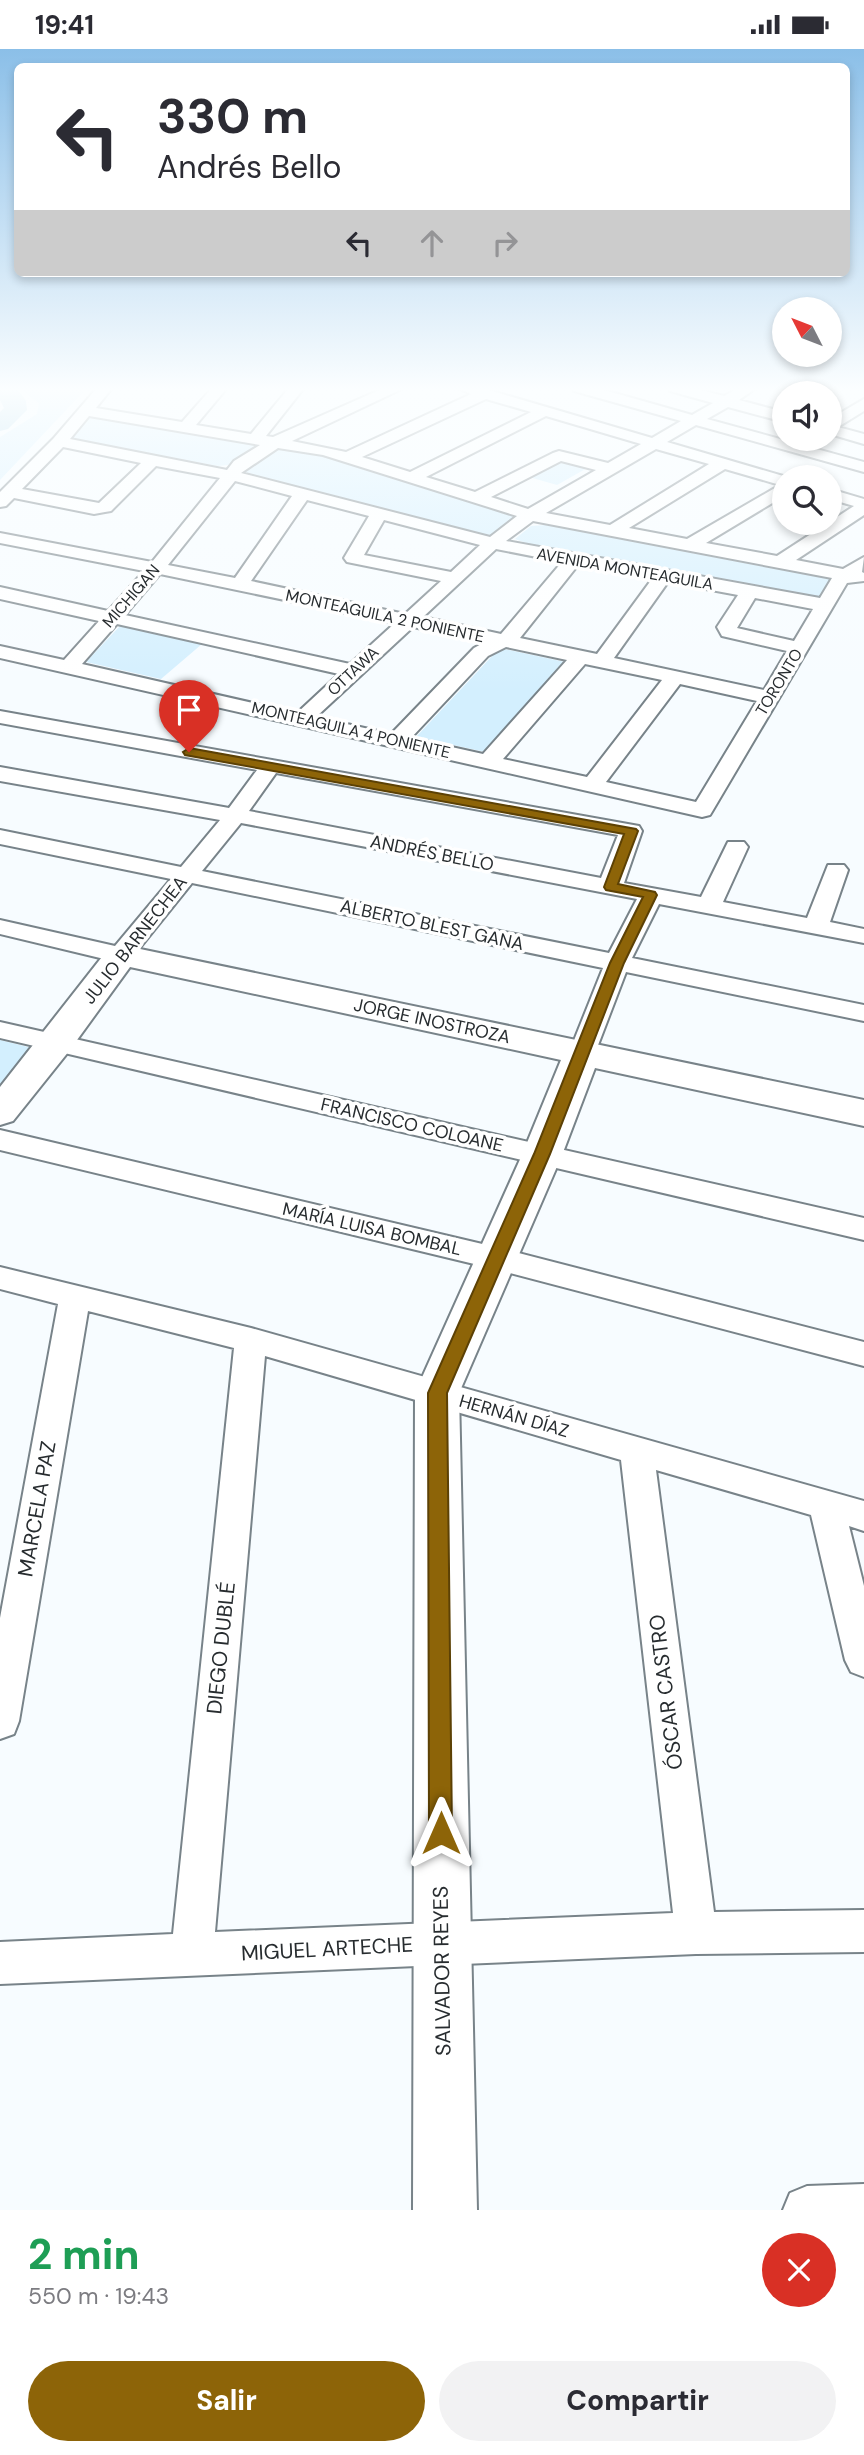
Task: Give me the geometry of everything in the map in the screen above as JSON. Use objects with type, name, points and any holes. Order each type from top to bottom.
[{"type":"street","points":[[5,497],[94,509],[105,507],[124,489]]},
{"type":"street","name":"MICHIGAN","points":[[69,667],[156,568],[218,489]]},
{"type":"street","name":"AVENIDA MONTEAGUILA","points":[[286,489],[493,543],[825,605]]},
{"type":"street","name":"AVENIDA MONTEAGUILA","points":[[446,489],[530,515],[855,577]]},
{"type":"street","points":[[476,498],[494,489]]},
{"type":"street","name":"OTTAWA","points":[[303,718],[493,543],[530,515],[575,489]]},
{"type":"street","points":[[611,532],[681,489]]},
{"type":"street","points":[[240,584],[303,493]]},
{"type":"street","points":[[689,546],[772,496]]},
{"type":"street","points":[[842,498],[864,505]]},
{"type":"street","points":[[779,562],[864,505]]},
{"type":"street","points":[[379,513],[353,558],[455,578]]},
{"type":"street","name":"MONTEAGUILA 2 PONIENTE","points":[[0,538],[240,584],[769,697]]},
{"type":"street","points":[[397,740],[481,652],[511,636],[574,559]]},
{"type":"street","name":"TORONTO","points":[[702,810],[825,605],[855,577],[864,562]]},
{"type":"street","points":[[601,662],[663,576]]},
{"type":"street","points":[[749,592],[727,627],[729,632],[799,648]]},
{"type":"street","points":[[0,593],[354,671]]},
{"type":"street","name":"MONTEAGUILA 4 PONIENTE","points":[[0,652],[303,718],[702,810]]},
{"type":"street","points":[[489,761],[580,657]]},
{"type":"street","points":[[592,785],[675,677]]},
{"type":"street","points":[[0,717],[631,831],[610,887]]},
{"type":"street","name":"JULIO BARNECHEA","points":[[0,1112],[56,1043],[121,955],[234,817],[270,767]]},
{"type":"street","name":"ANDRÉS BELLO","points":[[0,774],[284,824],[864,936]]},
{"type":"street","name":"ALBERTO BLEST GANA","points":[[0,837],[864,1013]]},
{"type":"street","points":[[709,906],[736,847]]},
{"type":"street","points":[[816,926],[836,870]]},
{"type":"street","name":"SALVADOR REYES","points":[[445,2210],[438,1393],[542,1154],[617,963],[651,895]]},
{"type":"street","name":"JORGE INOSTROZA","points":[[0,927],[864,1113]]},
{"type":"street","name":"FRANCISCO COLOANE","points":[[0,1030],[864,1229]]},
{"type":"street","name":"MARÍA LUISA BOMBAL","points":[[0,1140],[495,1258],[864,1354]]},
{"type":"street","name":"HERNÁN DÍAZ","points":[[0,1278],[251,1340],[864,1516]]},
{"type":"street","name":"MARCELA PAZ","points":[[0,1721],[75,1298]]},
{"type":"street","name":"DIEGO DUBLÉ","points":[[192,1956],[251,1340]]},
{"type":"street","name":"ÓSCAR CASTRO","points":[[637,1452],[696,1933]]},
{"type":"street","points":[[826,1505],[864,1660]]},
{"type":"street","name":"MIGUEL ARTECHE","points":[[0,1963],[696,1933],[864,1931]]},
{"type":"street","points":[[807,2210],[864,2208]]},
{"type":"shaded area","points":[[306,489],[432,489],[518,518],[496,536],[490,537]]},
{"type":"shaded area","points":[[546,525],[834,580],[820,597],[529,544],[515,539],[531,526]]},
{"type":"shaded area","points":[[120,626],[202,644],[161,679],[86,662]]},
{"type":"shaded area","points":[[504,649],[565,662],[485,752],[416,737],[494,654]]},
{"type":"shaded area","points":[[0,1040],[36,1049],[0,1094]]},
{"type":"route","points":[[189,752],[631,831],[610,887],[651,895],[617,963],[542,1154],[438,1393],[441,1833]]}]
